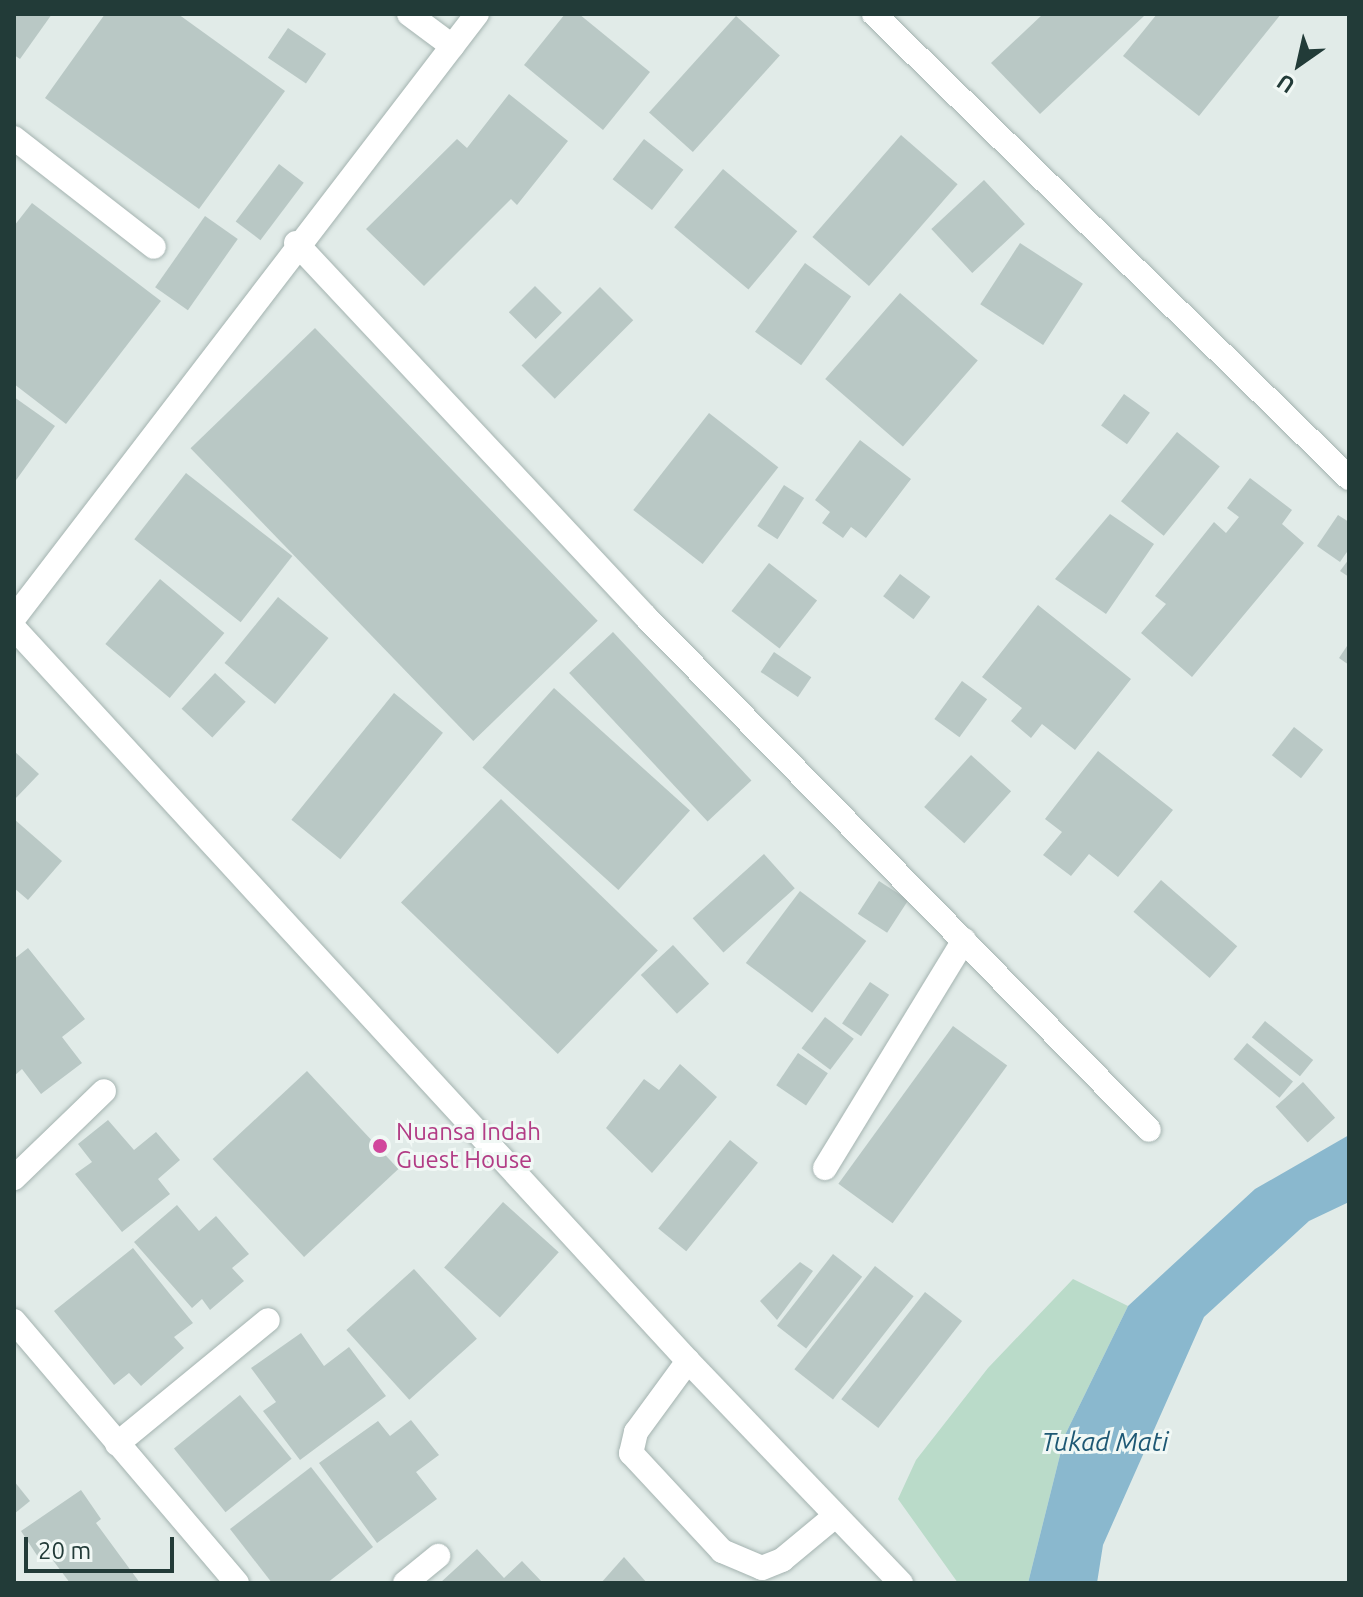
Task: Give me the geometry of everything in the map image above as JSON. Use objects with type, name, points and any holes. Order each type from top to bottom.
[{"type":"street","points":[[409,14],[452,46]]},
{"type":"street","points":[[14,618],[296,243],[477,14]]},
{"type":"street","points":[[874,14],[1349,478]]},
{"type":"street","points":[[14,138],[154,247]]},
{"type":"street","points":[[296,243],[646,617],[1149,1130]]},
{"type":"street","points":[[14,628],[688,1361],[901,1583]]},
{"type":"street","points":[[825,1168],[964,940]]},
{"type":"street","points":[[14,1178],[104,1091]]},
{"type":"street","points":[[117,1444],[268,1320]]},
{"type":"street","points":[[14,1321],[237,1583]]},
{"type":"street","points":[[688,1361],[636,1432],[631,1453],[722,1551],[762,1568],[782,1560],[835,1516]]},
{"type":"street","points":[[405,1583],[438,1556]]},
{"type":"green space","points":[[1073,1279],[1128,1306],[1065,1435],[1028,1583],[958,1583],[898,1499],[916,1460],[988,1368]]},
{"type":"water","name":"Tukad Mati","points":[[1349,1135],[1349,1202],[1309,1221],[1204,1317],[1103,1545],[1097,1583],[1028,1583],[1065,1435],[1128,1306],[1255,1189]]},
{"type":"building","points":[[14,14],[52,14],[20,59],[14,55]]},
{"type":"building","points":[[105,14],[178,14],[285,91],[199,209],[45,98]]},
{"type":"building","points":[[565,14],[579,14],[650,72],[603,130],[524,65]]},
{"type":"building","points":[[1043,14],[1144,16],[1040,114],[991,63]]},
{"type":"building","points":[[1157,14],[1281,14],[1199,116],[1123,56]]},
{"type":"building","points":[[736,16],[780,55],[693,152],[649,113]]},
{"type":"building","points":[[288,28],[326,54],[306,84],[268,58]]},
{"type":"building","points":[[509,94],[568,141],[517,205],[511,199],[424,286],[366,229],[457,139],[467,148]]},
{"type":"building","points":[[901,135],[958,184],[869,286],[812,237]]},
{"type":"building","points":[[644,139],[683,170],[652,210],[613,179]]},
{"type":"building","points":[[279,164],[304,183],[260,240],[236,222]]},
{"type":"building","points":[[723,169],[797,231],[748,290],[674,227]]},
{"type":"building","points":[[984,180],[1025,224],[972,273],[931,229]]},
{"type":"building","points":[[32,203],[161,301],[66,424],[14,384],[14,226]]},
{"type":"building","points":[[205,216],[238,239],[188,310],[155,287]]},
{"type":"building","points":[[1020,243],[1083,284],[1043,345],[980,304]]},
{"type":"building","points":[[805,263],[851,297],[801,365],[755,332]]},
{"type":"building","points":[[535,286],[562,313],[536,339],[509,312]]},
{"type":"building","points":[[600,287],[633,320],[555,399],[522,365]]},
{"type":"building","points":[[900,293],[978,361],[903,447],[825,379]]},
{"type":"building","points":[[315,328],[598,621],[473,741],[191,448]]},
{"type":"building","points":[[1124,394],[1150,413],[1127,444],[1101,426]]},
{"type":"building","points":[[14,397],[55,426],[14,483]]},
{"type":"building","points":[[709,413],[778,467],[703,564],[633,510]]},
{"type":"building","points":[[1177,432],[1220,467],[1164,536],[1121,501]]},
{"type":"building","points":[[860,440],[911,479],[866,538],[851,527],[843,538],[822,523],[830,512],[815,500]]},
{"type":"building","points":[[186,473],[292,556],[241,622],[134,539]]},
{"type":"building","points":[[1250,478],[1292,510],[1282,524],[1304,543],[1192,677],[1141,633],[1166,604],[1155,596],[1214,522],[1226,533],[1239,517],[1227,508]]},
{"type":"building","points":[[784,485],[804,498],[777,539],[757,526]]},
{"type":"building","points":[[1110,514],[1154,544],[1106,614],[1055,579]]},
{"type":"building","points":[[1338,515],[1349,522],[1349,549],[1340,562],[1317,546]]},
{"type":"building","points":[[1349,559],[1349,577],[1340,571]]},
{"type":"building","points":[[769,563],[817,601],[780,649],[731,611]]},
{"type":"building","points":[[900,574],[930,597],[913,619],[883,596]]},
{"type":"building","points":[[160,579],[224,633],[170,698],[105,644]]},
{"type":"building","points":[[278,597],[329,638],[275,704],[225,663]]},
{"type":"building","points":[[1038,605],[1131,679],[1075,750],[1042,724],[1031,738],[1011,721],[1022,708],[982,677]]},
{"type":"building","points":[[613,632],[751,780],[708,821],[569,673]]},
{"type":"building","points":[[1349,643],[1349,665],[1339,658]]},
{"type":"building","points":[[774,652],[811,677],[798,697],[761,672]]},
{"type":"building","points":[[215,673],[246,702],[212,737],[182,709]]},
{"type":"building","points":[[962,681],[987,699],[959,737],[934,719]]},
{"type":"building","points":[[554,688],[690,810],[618,890],[482,768]]},
{"type":"building","points":[[394,693],[443,733],[340,859],[291,820]]},
{"type":"building","points":[[1294,727],[1323,750],[1301,778],[1272,755]]},
{"type":"building","points":[[14,751],[39,774],[14,800]]},
{"type":"building","points":[[1098,751],[1173,810],[1118,877],[1089,854],[1071,876],[1043,855],[1062,832],[1045,819]]},
{"type":"building","points":[[971,755],[1011,791],[964,843],[924,807]]},
{"type":"building","points":[[501,799],[658,950],[558,1054],[401,903]]},
{"type":"building","points":[[14,819],[62,861],[28,900],[14,888]]},
{"type":"building","points":[[764,854],[795,888],[723,952],[693,918]]},
{"type":"building","points":[[1161,880],[1237,946],[1210,978],[1133,912]]},
{"type":"building","points":[[879,881],[908,900],[887,933],[858,914]]},
{"type":"building","points":[[800,891],[866,941],[812,1013],[746,963]]},
{"type":"building","points":[[673,945],[709,984],[677,1014],[641,975]]},
{"type":"building","points":[[28,948],[85,1019],[62,1037],[82,1063],[41,1094],[22,1069],[14,1076],[14,959]]},
{"type":"building","points":[[870,982],[889,995],[861,1036],[842,1023]]},
{"type":"building","points":[[825,1017],[854,1039],[830,1070],[802,1048]]},
{"type":"building","points":[[1265,1021],[1313,1060],[1300,1076],[1252,1037]]},
{"type":"building","points":[[953,1026],[1007,1065],[893,1223],[838,1184]]},
{"type":"building","points":[[1247,1043],[1293,1082],[1279,1098],[1234,1059]]},
{"type":"building","points":[[798,1053],[828,1073],[806,1105],[776,1085]]},
{"type":"building","points":[[680,1064],[717,1097],[652,1173],[606,1128],[644,1079],[659,1090]]},
{"type":"building","points":[[307,1071],[398,1169],[304,1257],[213,1159]]},
{"type":"building","points":[[1303,1082],[1335,1118],[1308,1142],[1276,1107]]},
{"type":"building","points":[[108,1120],[134,1150],[156,1132],[180,1160],[158,1179],[170,1194],[122,1232],[75,1174],[92,1162],[78,1144]]},
{"type":"building","points":[[730,1140],[758,1163],[686,1251],[658,1229]]},
{"type":"building","points":[[503,1202],[559,1252],[500,1318],[444,1267]]},
{"type":"building","points":[[177,1205],[199,1231],[216,1216],[249,1254],[232,1268],[244,1281],[210,1310],[202,1299],[192,1308],[134,1242]]},
{"type":"building","points":[[133,1248],[193,1323],[174,1337],[184,1348],[141,1386],[129,1373],[114,1385],[54,1311]]},
{"type":"building","points":[[833,1254],[862,1277],[806,1348],[777,1326]]},
{"type":"building","points":[[800,1262],[813,1271],[777,1320],[760,1301]]},
{"type":"building","points":[[875,1266],[914,1296],[833,1399],[794,1369]]},
{"type":"building","points":[[414,1269],[477,1339],[409,1400],[346,1330]]},
{"type":"building","points":[[925,1292],[962,1321],[878,1428],[841,1399]]},
{"type":"building","points":[[301,1333],[324,1366],[349,1347],[386,1396],[300,1460],[263,1411],[276,1402],[251,1368]]},
{"type":"building","points":[[240,1395],[292,1459],[226,1512],[174,1448]]},
{"type":"building","points":[[411,1420],[439,1455],[416,1472],[437,1499],[377,1543],[319,1463],[378,1421],[390,1436]]},
{"type":"building","points":[[311,1467],[373,1547],[327,1583],[272,1583],[230,1529]]},
{"type":"building","points":[[14,1481],[30,1501],[14,1514]]},
{"type":"building","points":[[81,1490],[101,1519],[96,1523],[140,1583],[70,1583],[49,1555],[40,1560],[21,1531]]},
{"type":"building","points":[[477,1549],[504,1578],[522,1561],[543,1583],[440,1583]]},
{"type":"building","points":[[624,1557],[647,1583],[601,1583]]},
{"type":"place","name":"Nuansa Indah Guest House","points":[[380,1146]]}]
